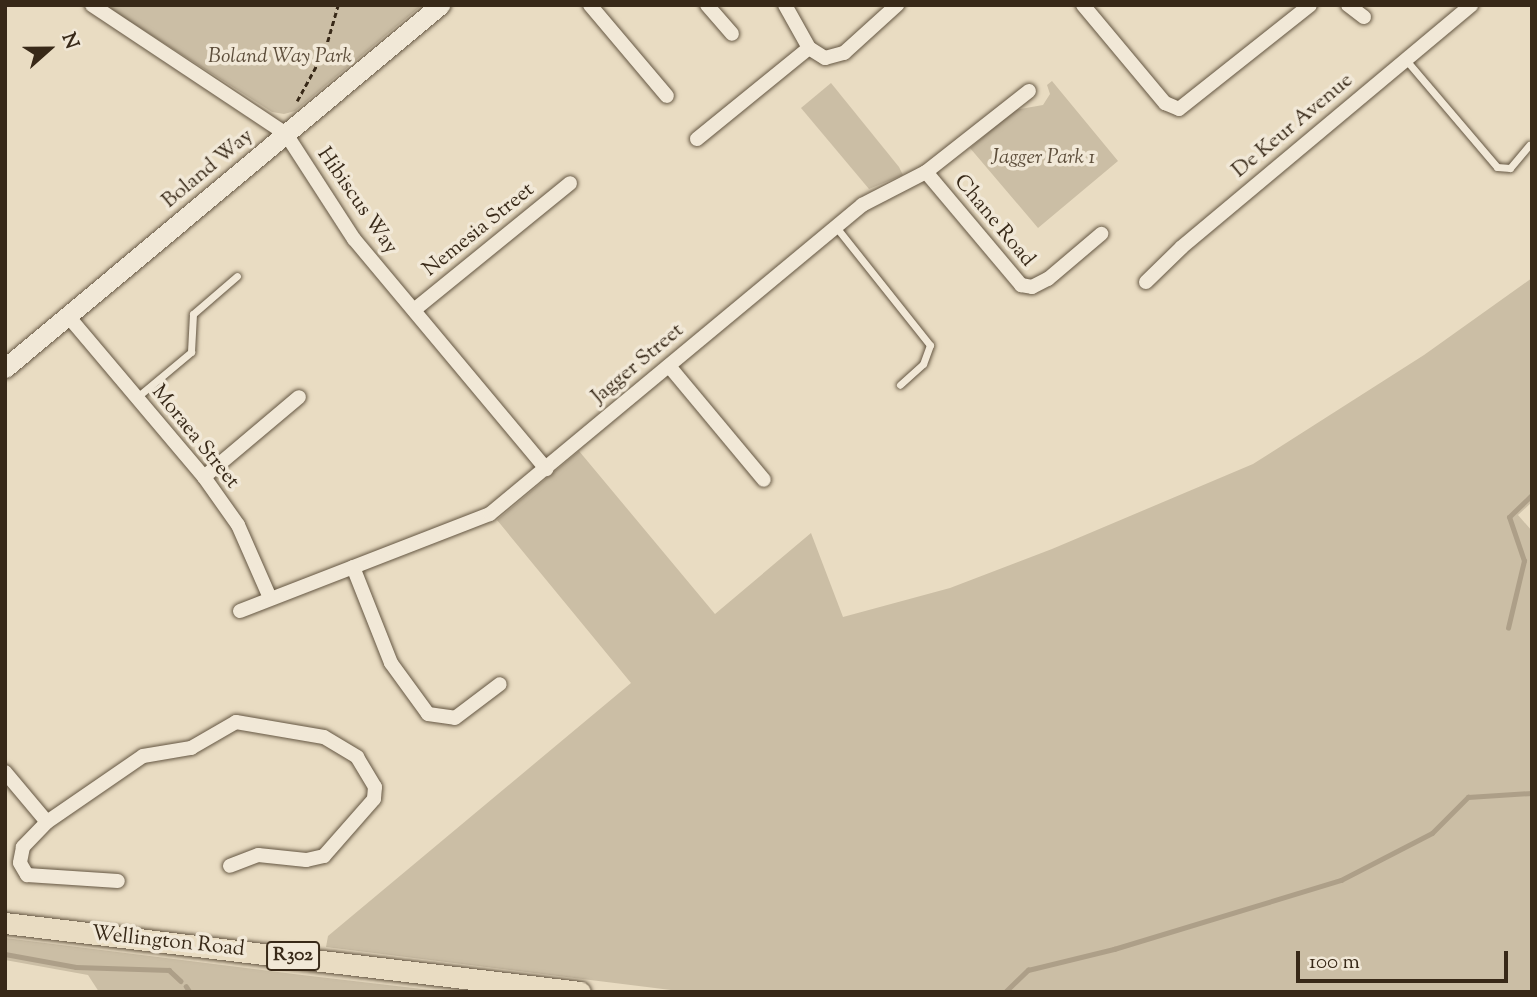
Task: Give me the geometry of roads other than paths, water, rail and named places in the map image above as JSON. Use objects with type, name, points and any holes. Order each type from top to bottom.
[{"type":"main road","name":"Wellington Road","points":[[5,923],[580,992]]},
{"type":"street","name":"Hibiscus Way","points":[[92,5],[286,134],[342,224],[546,469]]},
{"type":"street","name":"Boland Way","points":[[5,368],[440,5]]},
{"type":"street","points":[[590,5],[667,96]]},
{"type":"street","points":[[707,5],[732,34]]},
{"type":"street","points":[[785,5],[809,48],[825,58],[839,56],[897,5]]},
{"type":"street","points":[[1083,5],[1165,103],[1179,110],[1310,5]]},
{"type":"street","points":[[1348,5],[1364,17]]},
{"type":"street","name":"De Keur Avenue","points":[[1146,282],[1471,5]]},
{"type":"street","points":[[697,139],[809,48]]},
{"type":"street","name":"Jagger Street","points":[[240,611],[483,519],[869,201],[926,173],[1029,91]]},
{"type":"street","name":"Chane Road","points":[[926,173],[1021,285],[1032,287],[1048,279],[1101,234]]},
{"type":"street","name":"Nemesia Street","points":[[414,310],[570,183]]},
{"type":"street","name":"Moraea Street","points":[[68,316],[204,477],[238,525],[270,598]]},
{"type":"street","points":[[669,366],[764,480]]},
{"type":"street","points":[[204,477],[299,397]]},
{"type":"street","points":[[353,567],[391,663],[428,714],[455,718],[500,684]]},
{"type":"street","points":[[118,881],[27,875],[20,863],[23,847],[47,822],[143,756],[191,748],[236,722],[324,737],[357,757],[375,787],[374,799],[324,856],[306,860],[258,855],[230,866]]},
{"type":"street","points":[[5,772],[47,822]]},
{"type":"lane","points":[[1405,60],[1497,167],[1510,168],[1529,145]]},
{"type":"lane","points":[[836,227],[930,345],[923,364],[900,385]]},
{"type":"lane","points":[[136,398],[191,352],[193,314],[237,276]]},
{"type":"waterway","points":[[1508,628],[1524,561],[1509,517],[1532,495]]},
{"type":"waterway","points":[[1005,992],[1028,970],[1114,949],[1341,880],[1432,833],[1468,797],[1532,793]]},
{"type":"waterway","points":[[5,954],[76,967],[169,970],[181,981]]},
{"type":"waterway","points":[[186,986],[190,992]]},
{"type":"park label","name":"Boland Way Park","points":[[280,57]]},
{"type":"park label","name":"Jagger Park 1","points":[[1043,158]]}]
